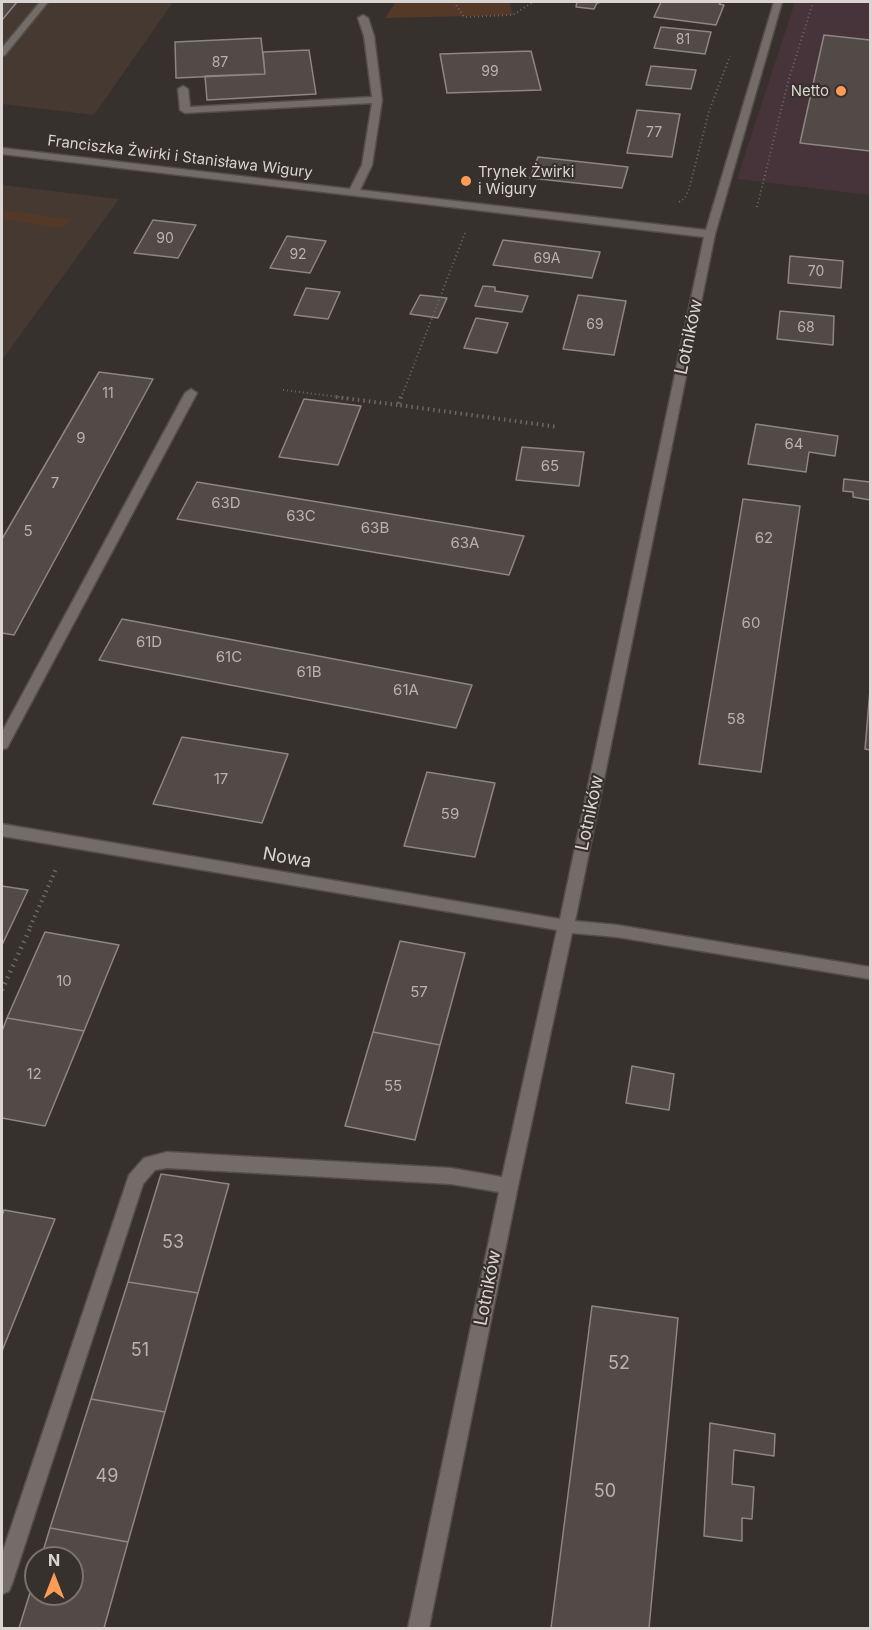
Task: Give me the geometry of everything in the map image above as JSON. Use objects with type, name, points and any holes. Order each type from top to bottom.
[{"type":"street","points":[[2,53],[44,2]]},
{"type":"street","name":"Lotników","points":[[419,1629],[509,1186],[567,926],[710,234],[778,2]]},
{"type":"street","points":[[354,192],[367,165],[377,100],[369,36],[363,18]]},
{"type":"street","points":[[183,89],[185,110],[377,100]]},
{"type":"street","name":"Franciszka Żwirki i Stanisława Wigury","points":[[2,151],[710,234]]},
{"type":"street","points":[[2,744],[191,393]]},
{"type":"street","name":"Nowa","points":[[2,830],[567,926],[617,931],[870,973]]},
{"type":"street","points":[[2,1584],[135,1180],[150,1163],[167,1160],[451,1176],[509,1186]]},
{"type":"path","points":[[453,2],[464,16],[513,15],[533,2]]},
{"type":"path","points":[[758,207],[788,82],[813,2]]},
{"type":"path","points":[[670,201],[679,202],[686,198],[709,111],[732,51]]},
{"type":"path","points":[[398,405],[467,230]]},
{"type":"path","points":[[284,390],[558,427]]},
{"type":"path","points":[[2,990],[56,868]]},
{"type":"shaded area","points":[[2,2],[173,2],[94,115],[2,104]]},
{"type":"shaded area","points":[[396,2],[509,2],[513,15],[385,18]]},
{"type":"shaded area","points":[[795,2],[870,2],[870,195],[737,179]]},
{"type":"shaded area","points":[[2,185],[119,199],[2,360]]},
{"type":"shaded area","points":[[2,210],[70,219],[63,228],[2,219]]},
{"type":"building","points":[[2,2],[17,2],[2,20]]},
{"type":"building","points":[[577,2],[602,2],[597,3],[594,9],[576,7]]},
{"type":"building","points":[[661,2],[721,2],[719,4],[724,5],[716,25],[654,17]]},
{"type":"building","points":[[661,27],[711,32],[705,54],[654,48]]},
{"type":"building","name":"Netto","points":[[824,35],[870,40],[870,151],[800,143]]},
{"type":"building","points":[[261,38],[265,74],[176,78],[175,42]]},
{"type":"building","points":[[309,50],[316,94],[207,100],[205,76],[265,74],[263,52]]},
{"type":"building","points":[[531,51],[541,90],[447,93],[440,54]]},
{"type":"building","points":[[651,66],[696,70],[691,89],[646,85]]},
{"type":"building","points":[[637,110],[680,114],[672,157],[627,153]]},
{"type":"building","points":[[538,157],[628,167],[622,188],[530,178]]},
{"type":"building","points":[[153,220],[196,225],[178,258],[134,253]]},
{"type":"building","points":[[287,236],[326,241],[310,273],[270,268]]},
{"type":"building","points":[[503,240],[600,252],[592,278],[493,265]]},
{"type":"building","points":[[790,256],[843,261],[841,288],[788,283]]},
{"type":"building","points":[[483,286],[495,287],[495,291],[528,296],[522,312],[475,306]]},
{"type":"building","points":[[306,288],[340,292],[328,319],[294,315]]},
{"type":"building","points":[[420,295],[447,298],[438,318],[410,314]]},
{"type":"building","points":[[578,295],[626,301],[614,355],[563,349]]},
{"type":"building","points":[[780,311],[834,316],[833,345],[777,339]]},
{"type":"building","points":[[476,318],[508,323],[497,353],[464,348]]},
{"type":"building","points":[[99,372],[153,379],[14,635],[2,633],[2,539]]},
{"type":"building","points":[[304,399],[361,406],[338,465],[279,457]]},
{"type":"building","points":[[756,424],[838,436],[835,456],[809,452],[806,472],[748,464]]},
{"type":"building","points":[[522,447],[584,452],[579,486],[516,480]]},
{"type":"building","points":[[844,479],[870,482],[870,500],[853,497],[853,492],[843,491]]},
{"type":"building","points":[[197,482],[524,536],[509,575],[177,519]]},
{"type":"building","points":[[743,499],[800,506],[761,772],[699,764]]},
{"type":"building","points":[[122,619],[472,685],[456,728],[99,660]]},
{"type":"building","points":[[870,690],[870,750],[865,749]]},
{"type":"building","points":[[182,737],[288,754],[262,823],[153,804]]},
{"type":"building","points":[[427,772],[495,783],[475,857],[404,846]]},
{"type":"building","points":[[2,886],[28,890],[2,945]]},
{"type":"building","points":[[45,932],[119,945],[84,1031],[7,1018]]},
{"type":"building","points":[[400,941],[465,953],[440,1045],[373,1032]]},
{"type":"building","points":[[7,1018],[84,1031],[45,1126],[2,1118],[2,1031]]},
{"type":"building","points":[[373,1032],[440,1045],[415,1140],[345,1126]]},
{"type":"building","points":[[632,1066],[674,1074],[669,1110],[626,1103]]},
{"type":"building","points":[[161,1174],[229,1184],[198,1293],[128,1282]]},
{"type":"building","points":[[4,1210],[55,1219],[2,1351],[2,1216]]},
{"type":"building","points":[[128,1282],[198,1293],[165,1412],[91,1399]]},
{"type":"building","points":[[592,1306],[678,1318],[649,1628],[551,1628]]},
{"type":"building","points":[[91,1399],[165,1412],[128,1542],[50,1528]]},
{"type":"building","points":[[710,1423],[775,1434],[774,1456],[734,1450],[732,1484],[754,1487],[752,1519],[742,1518],[742,1541],[704,1536]]},
{"type":"building","points":[[50,1528],[128,1542],[104,1628],[19,1628],[26,1606],[84,1606],[84,1546],[45,1546]]},
{"type":"place","name":"Netto","points":[[841,91]]},
{"type":"place","name":"Trynek Żwirki i Wigury","points":[[466,181]]}]
